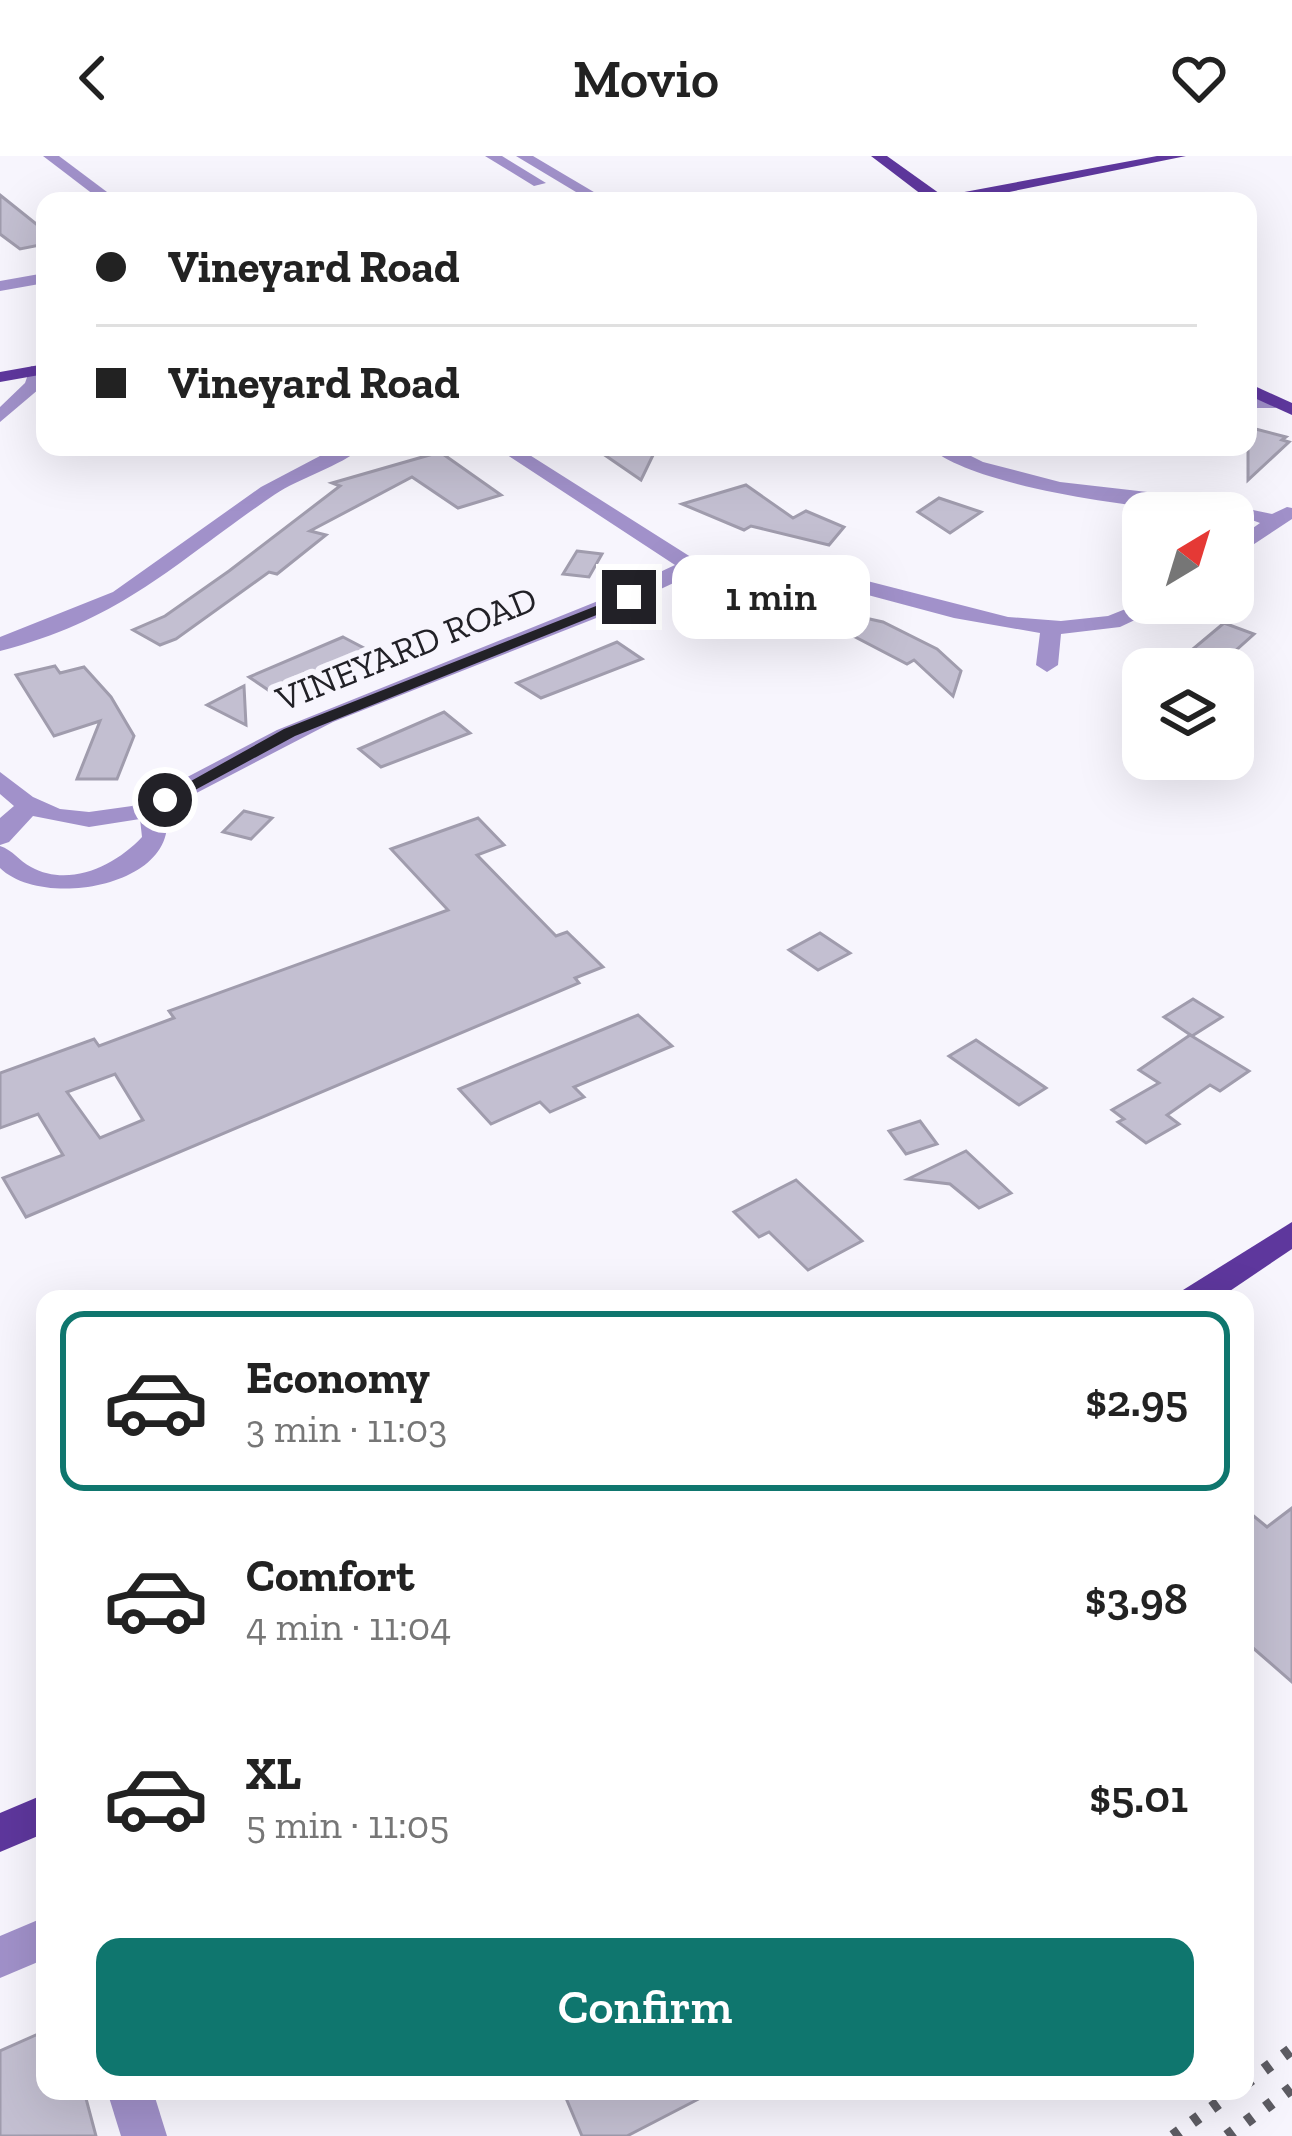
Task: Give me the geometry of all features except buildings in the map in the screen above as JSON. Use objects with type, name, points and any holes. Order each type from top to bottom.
[{"type":"main road","points":[[878,156],[928,192]]},
{"type":"main road","points":[[989,192],[1179,156]]},
{"type":"main road","points":[[0,377],[36,370]]},
{"type":"main road","points":[[1257,393],[1284,407]]},
{"type":"main road","points":[[1207,1290],[1292,1233]]},
{"type":"main road","points":[[0,1833],[36,1817]]},
{"type":"street","points":[[50,156],[100,192]]},
{"type":"street","points":[[492,156],[554,192]]},
{"type":"street","points":[[524,156],[586,192]]},
{"type":"street","points":[[0,286],[36,280]]},
{"type":"street","points":[[0,417],[36,379]]},
{"type":"street","points":[[0,644],[97,609],[136,588],[288,477],[334,456]]},
{"type":"street","points":[[518,456],[690,566]]},
{"type":"street","points":[[958,456],[1032,480],[1284,516]]},
{"type":"street","points":[[1254,537],[1284,516]]},
{"type":"street","name":"VINEYARD ROAD","points":[[29,807],[45,814],[95,818],[146,810],[290,733],[629,597],[690,566],[790,567],[967,614],[1051,627],[1122,618]]},
{"type":"street","points":[[1047,665],[1051,627]]},
{"type":"street","points":[[0,778],[29,807],[6,825],[0,837]]},
{"type":"street","points":[[0,854],[10,868],[53,882],[106,876],[128,866],[155,839],[155,823],[146,810]]},
{"type":"street","points":[[0,1958],[36,1942]]},
{"type":"street","points":[[133,2100],[145,2136]]},
{"type":"railway","points":[[1254,2077],[1292,2049]]},
{"type":"railway","points":[[1227,2136],[1292,2088]]},
{"type":"railway","points":[[1173,2136],[1223,2100]]},
{"type":"route","points":[[165,800],[290,733],[629,597]]}]
